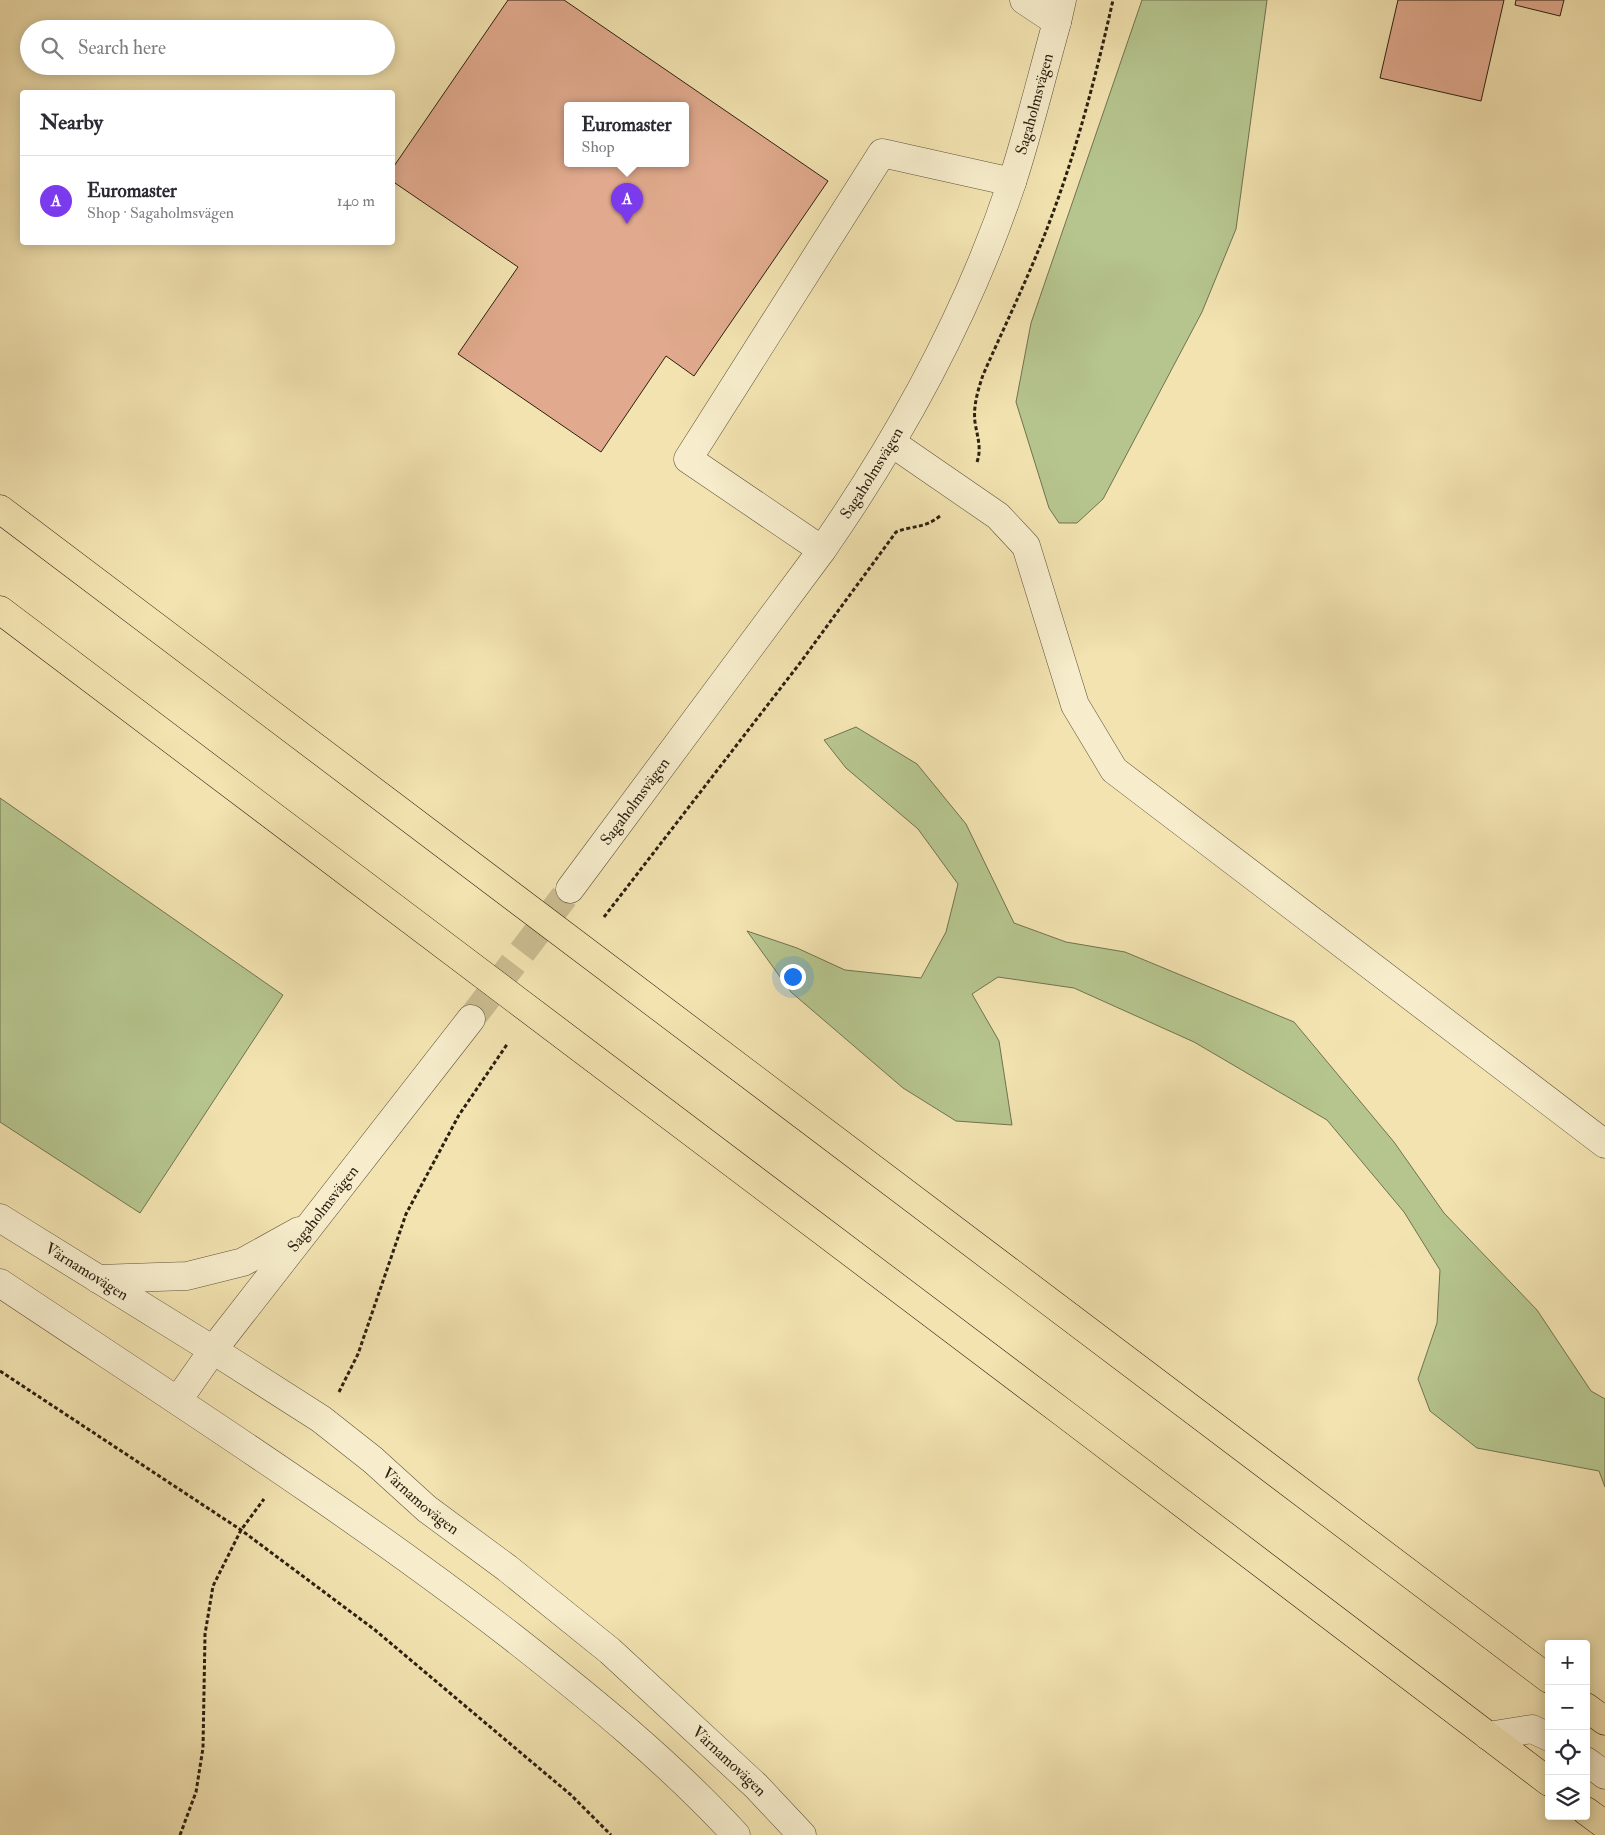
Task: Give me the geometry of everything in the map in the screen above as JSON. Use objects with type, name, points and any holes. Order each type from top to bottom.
[{"type":"highway","points":[[0,509],[386,798],[1129,1363],[1545,1676]]},
{"type":"highway","points":[[0,610],[1545,1779]]},
{"type":"highway","points":[[1590,1710],[1605,1721]]},
{"type":"highway","points":[[1590,1814],[1605,1825]]},
{"type":"street","points":[[1024,0],[1060,11]]},
{"type":"street","name":"Sagaholmsvägen","points":[[570,889],[822,550],[860,495],[892,443],[943,348],[983,258],[1012,182],[1060,11]]},
{"type":"street","points":[[822,550],[688,459],[882,153],[1012,182]]},
{"type":"street","points":[[892,443],[998,516],[1026,546],[1075,705],[1114,770],[1605,1144]]},
{"type":"street","name":"Sagaholmsvägen","points":[[178,1400],[213,1350],[471,1019]]},
{"type":"street","name":"Värnamovägen","points":[[0,1218],[321,1419],[373,1460],[427,1509],[507,1568],[610,1652],[756,1786],[802,1835]]},
{"type":"street","points":[[98,1279],[187,1276],[243,1262],[310,1225]]},
{"type":"street","points":[[0,1283],[178,1400],[402,1553],[571,1683],[647,1747],[736,1835]]},
{"type":"street","points":[[1488,1736],[1532,1729],[1545,1735]]},
{"type":"street","points":[[1590,1764],[1605,1775]]},
{"type":"path","points":[[321,1419],[340,1391],[358,1354],[406,1214],[459,1115],[508,1043]]},
{"type":"path","points":[[0,1371],[241,1530],[375,1630],[571,1795],[611,1835]]},
{"type":"path","points":[[180,1835],[196,1792],[203,1748],[205,1634],[213,1586],[241,1530],[284,1472]]},
{"type":"green space","points":[[1142,0],[1267,0],[1236,229],[1202,312],[1103,499],[1077,523],[1059,523],[1049,508],[1016,402],[1031,323]]},
{"type":"green space","points":[[856,727],[917,764],[966,824],[1014,923],[1066,942],[1125,952],[1294,1022],[1394,1142],[1444,1213],[1537,1310],[1591,1391],[1605,1399],[1605,1487],[1599,1471],[1477,1448],[1430,1411],[1418,1379],[1437,1323],[1440,1270],[1404,1212],[1327,1120],[1194,1042],[1074,988],[998,977],[972,994],[999,1041],[1012,1125],[956,1121],[903,1088],[791,992],[747,931],[797,948],[845,970],[921,978],[946,932],[958,884],[918,829],[846,768],[824,740]]},
{"type":"green space","points":[[0,798],[283,995],[140,1213],[0,1122]]},
{"type":"building","points":[[508,0],[564,0],[828,181],[694,376],[666,356],[601,452],[458,354],[518,267],[395,183],[395,165]]},
{"type":"building","points":[[1398,0],[1504,0],[1481,101],[1380,78]]},
{"type":"building","points":[[1516,0],[1564,0],[1560,16],[1515,5]]},
{"type":"tunnel","points":[[471,1019],[570,889]]},
{"type":"place","name":"Euromaster","points":[[627,224]]}]
